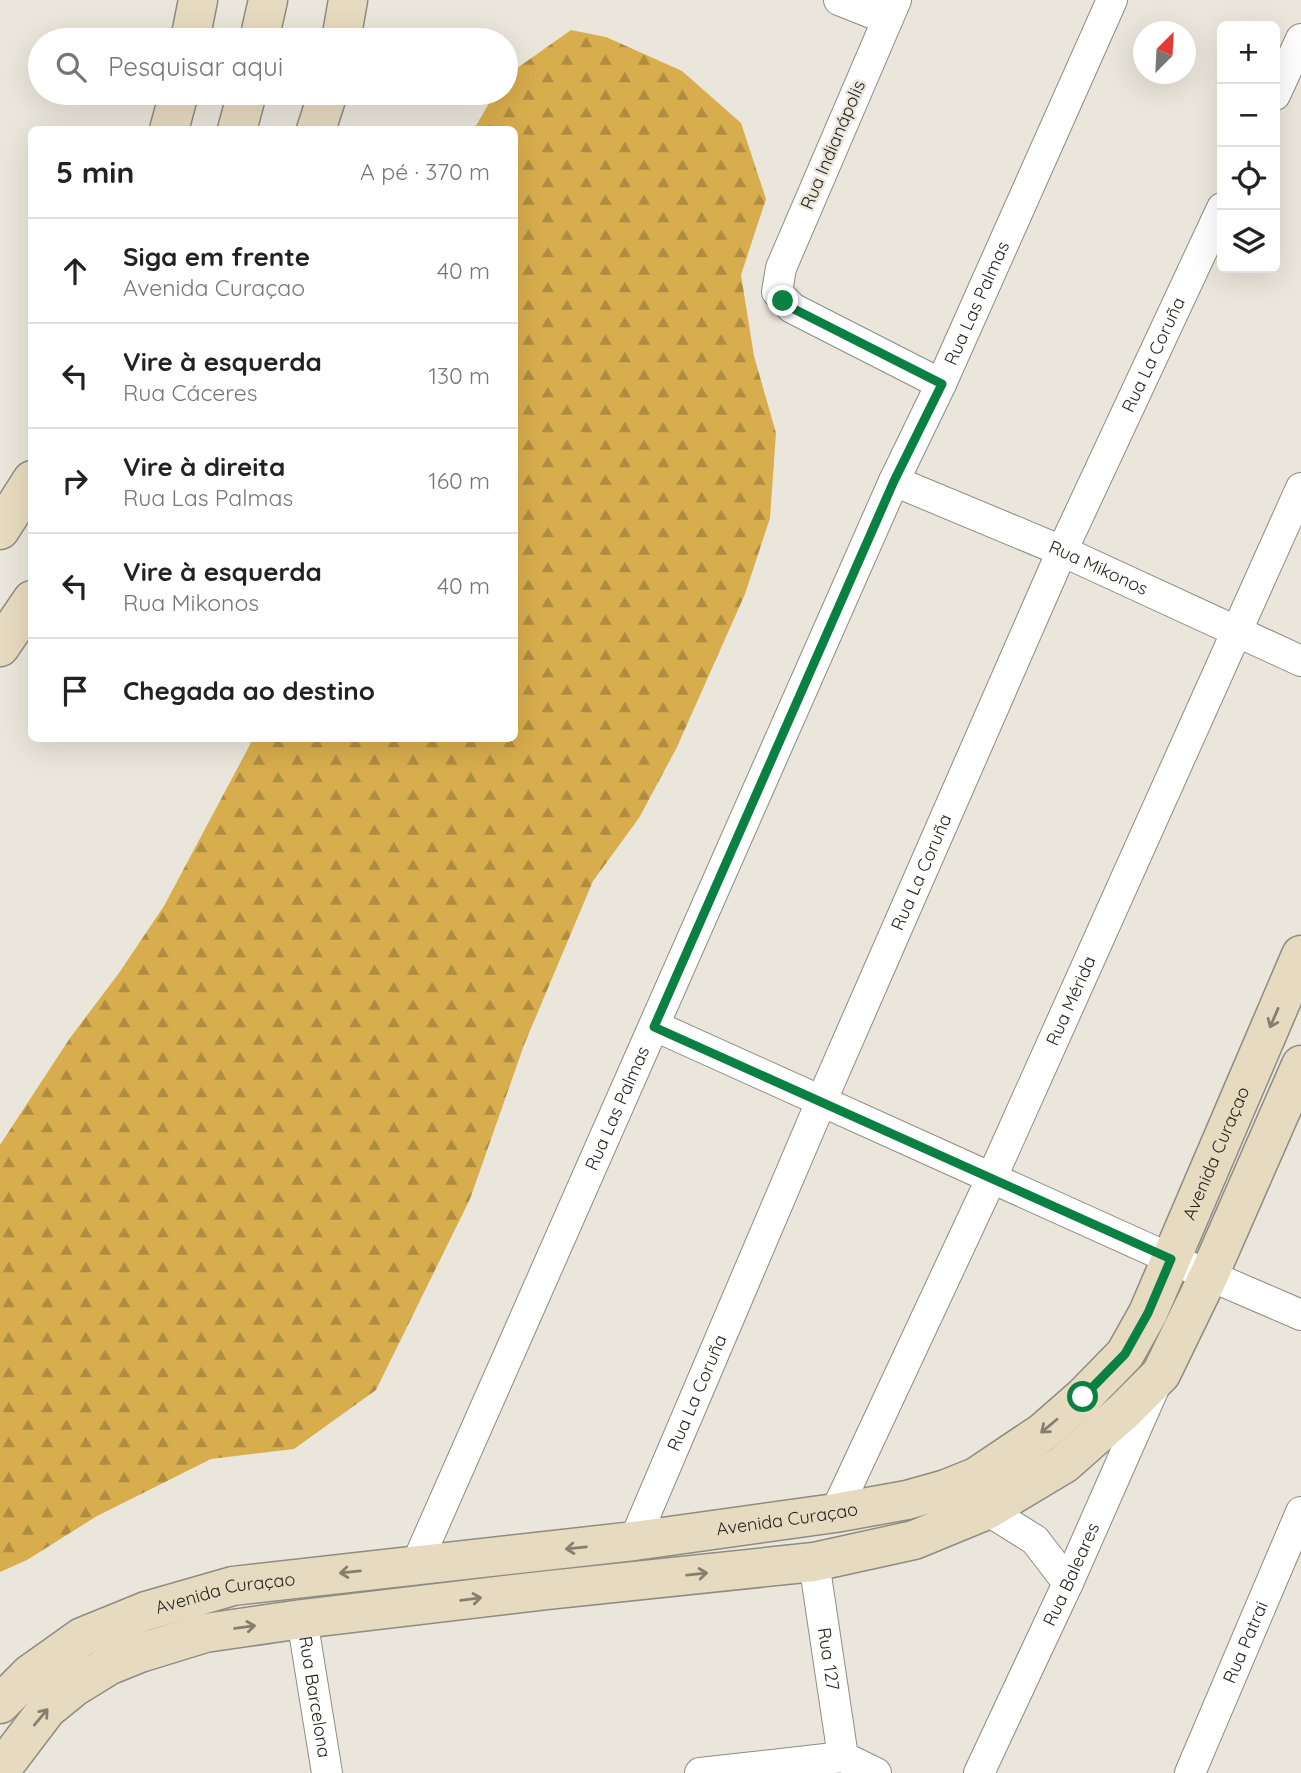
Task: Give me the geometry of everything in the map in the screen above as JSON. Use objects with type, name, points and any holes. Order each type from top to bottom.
[{"type":"street","points":[[171,0],[174,28]]},
{"type":"street","points":[[192,28],[198,0]]},
{"type":"street","points":[[262,28],[268,0]]},
{"type":"street","points":[[343,28],[348,0]]},
{"type":"street","points":[[839,0],[891,9]]},
{"type":"street","name":"Rua Las Palmas","points":[[416,1566],[894,481],[942,384],[1112,0]]},
{"type":"street","name":"Rua Indianápolis","points":[[891,9],[781,268],[777,292],[792,308],[942,384]]},
{"type":"street","points":[[1280,84],[1301,39]]},
{"type":"street","points":[[170,126],[176,105]]},
{"type":"street","points":[[238,126],[244,105]]},
{"type":"street","points":[[317,126],[324,105]]},
{"type":"street","name":"Rua La Coruña","points":[[634,1541],[821,1102],[1062,551],[1221,210]]},
{"type":"street","name":"Rua Mikonos","points":[[894,481],[1062,551],[1301,661]]},
{"type":"street","points":[[0,530],[28,486]]},
{"type":"street","name":"Rua Mérida","points":[[835,1513],[992,1177],[1301,488]]},
{"type":"street","points":[[0,647],[28,606]]},
{"type":"street","name":"Avenida Curaçao","points":[[0,1704],[30,1674],[82,1637],[146,1611],[233,1586],[634,1541],[835,1513],[907,1500],[976,1477],[1043,1432],[1083,1397],[1125,1354],[1148,1313],[1301,955]]},
{"type":"street","points":[[654,1027],[1301,1315]]},
{"type":"street","name":"Avenida Curaçao","points":[[0,1771],[47,1709],[74,1687],[108,1667],[140,1653],[205,1633],[302,1619],[814,1562],[914,1540],[987,1510],[1064,1464],[1161,1374],[1209,1275],[1301,1065]]},
{"type":"street","name":"Rua Baleares","points":[[979,1773],[1069,1583],[1161,1374]]},
{"type":"street","points":[[987,1510],[1035,1540],[1069,1583]]},
{"type":"street","name":"Rua Patrai","points":[[1190,1773],[1301,1511]]},
{"type":"street","name":"Rua 127","points":[[814,1562],[843,1757]]},
{"type":"street","name":"Rua Barcelona","points":[[302,1619],[327,1773]]},
{"type":"street","points":[[700,1773],[843,1757],[876,1773]]},
{"type":"green space","points":[[571,30],[606,37],[682,71],[741,123],[766,199],[741,275],[754,356],[776,433],[770,518],[745,594],[677,747],[639,818],[593,881],[524,1045],[470,1199],[376,1390],[294,1449],[211,1459],[97,1516],[27,1560],[0,1572],[0,1145],[70,1038],[119,973],[164,906],[251,742],[518,742],[518,126],[476,126],[488,105],[518,105],[518,68]]},
{"type":"route","points":[[783,301],[942,384],[894,481],[654,1027],[1171,1259],[1148,1313],[1125,1354],[1083,1397]]}]
